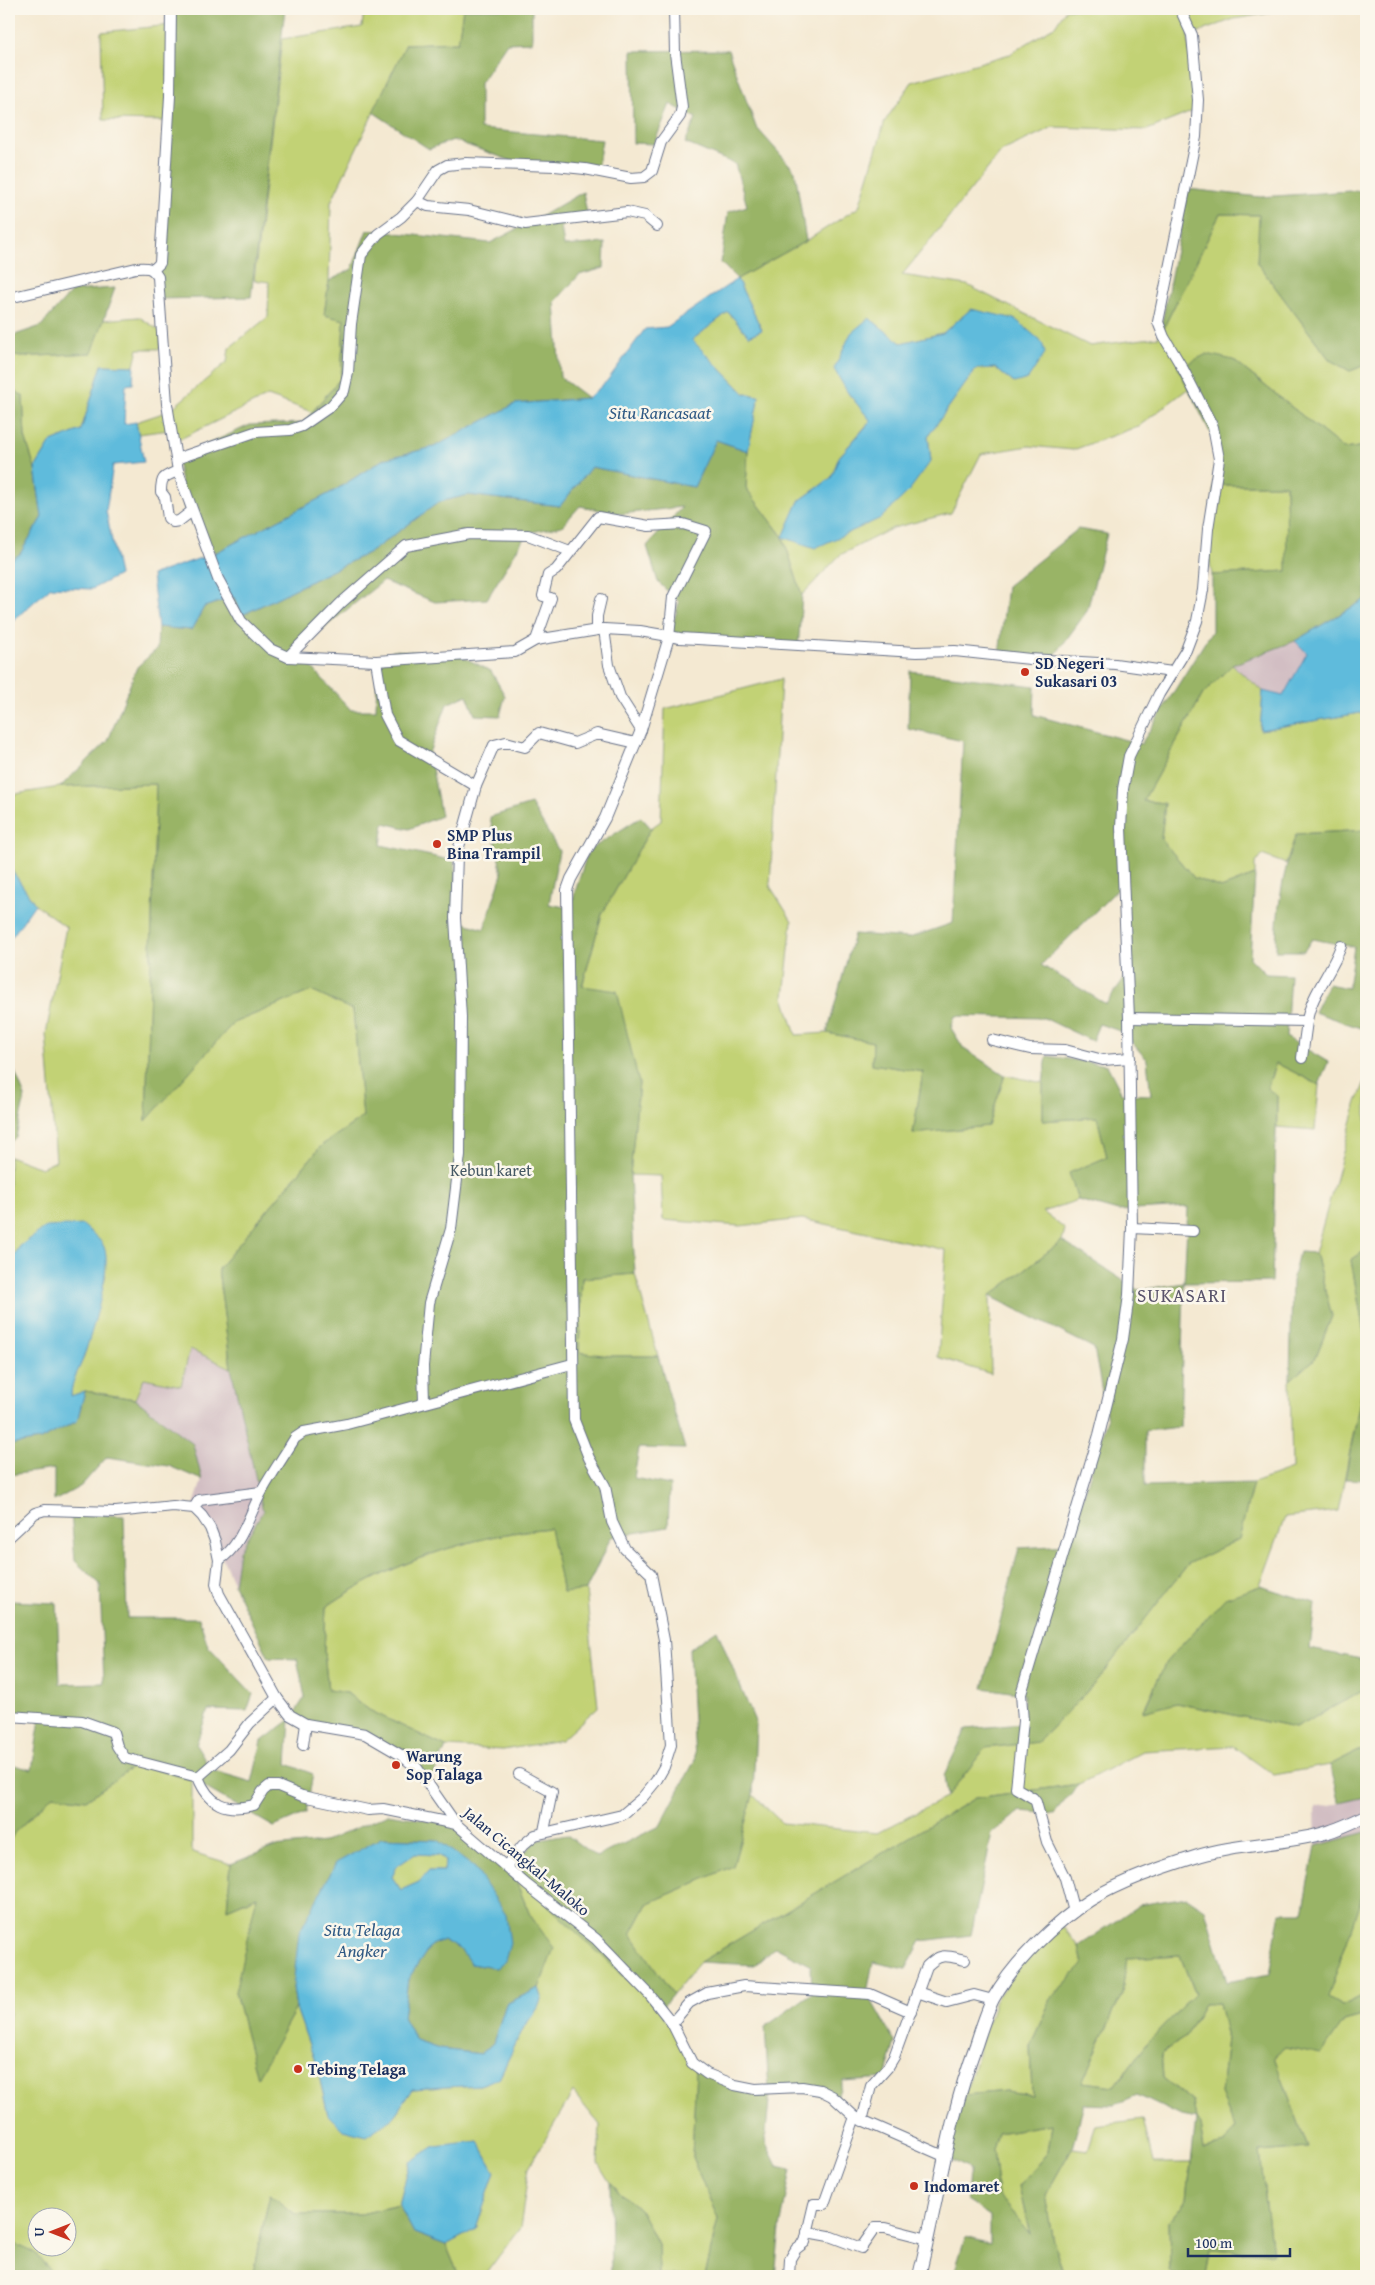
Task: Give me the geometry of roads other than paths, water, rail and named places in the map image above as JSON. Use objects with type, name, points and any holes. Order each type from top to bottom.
[{"type":"main road","points":[[919,2276],[944,2156],[969,2063],[993,2000],[1011,1972],[1040,1941],[1074,1912],[1112,1888],[1194,1857],[1321,1834],[1342,1828],[1366,1816]]},
{"type":"street","points":[[154,269],[160,263],[170,96],[171,9]]},
{"type":"street","points":[[176,459],[255,432],[290,430],[302,426],[331,406],[344,391],[348,373],[351,324],[361,255],[378,234],[401,217],[417,201],[438,170],[447,165],[466,162],[585,169],[630,178],[644,177],[652,171],[661,142],[680,116],[682,107],[675,53],[674,9]]},
{"type":"street","points":[[1074,1912],[1065,1878],[1047,1842],[1036,1802],[1034,1798],[1016,1788],[1023,1721],[1022,1694],[1099,1435],[1123,1339],[1129,1294],[1132,1228],[1130,1058],[1121,828],[1123,789],[1129,756],[1159,694],[1186,650],[1197,620],[1203,590],[1208,529],[1219,459],[1214,427],[1183,368],[1164,337],[1158,322],[1196,137],[1198,100],[1192,35],[1180,9]]},
{"type":"street","points":[[417,201],[428,206],[468,210],[525,224],[628,212],[645,216],[657,226]]},
{"type":"street","points":[[9,298],[136,268],[149,267],[154,269],[158,277],[167,404],[178,471],[192,512],[218,579],[241,621],[270,649],[288,657],[376,660],[516,652],[536,640],[601,630],[640,631],[670,637],[954,652],[1114,664],[1172,672]]},
{"type":"street","points":[[178,471],[161,480],[161,492],[165,497],[168,518],[173,522],[179,521],[192,512]]},
{"type":"street","points":[[506,1866],[523,1845],[535,1834],[622,1815],[642,1798],[656,1781],[664,1767],[671,1745],[664,1640],[651,1574],[625,1549],[612,1522],[605,1486],[589,1458],[574,1420],[567,890],[570,879],[605,818],[636,743],[670,637],[672,597],[706,531],[683,524],[649,526],[598,517],[556,570],[548,576],[543,596],[551,598],[536,640]]},
{"type":"street","points":[[288,657],[342,603],[406,546],[469,534],[528,536],[570,550]]},
{"type":"street","points":[[601,599],[597,616],[609,665],[620,697],[641,730]]},
{"type":"street","points":[[376,660],[385,715],[398,740],[476,786]]},
{"type":"street","points":[[424,1402],[423,1366],[429,1303],[451,1229],[460,1154],[461,1017],[455,918],[457,854],[476,786],[494,745],[506,742],[525,747],[540,733],[575,743],[597,734],[636,743]]},
{"type":"street","points":[[1302,1058],[1308,1011],[1335,962],[1341,946]]},
{"type":"street","points":[[1129,1018],[1307,1021]]},
{"type":"street","points":[[992,1040],[1030,1049],[1065,1050],[1103,1060],[1130,1058]]},
{"type":"street","points":[[1132,1228],[1193,1231]]},
{"type":"street","points":[[219,1560],[227,1555],[239,1537],[261,1492],[295,1438],[304,1432],[347,1424],[572,1364]]},
{"type":"street","points":[[9,1537],[35,1513],[44,1510],[116,1512],[173,1506],[194,1508],[199,1500],[261,1492]]},
{"type":"street","name":"Jalan Cicangkal–Maloko","points":[[194,1508],[210,1528],[219,1560],[216,1584],[219,1594],[277,1698],[290,1715],[306,1724],[365,1734],[401,1755],[424,1776],[456,1824],[527,1885],[596,1939],[649,1994],[672,2023],[692,2063],[707,2074],[735,2085],[755,2089],[802,2087],[820,2090],[832,2096],[858,2119],[944,2156]]},
{"type":"street","points":[[198,1777],[229,1750],[250,1723],[277,1698]]},
{"type":"street","points":[[9,1716],[82,1721],[113,1732],[117,1746],[125,1758],[198,1777],[210,1799],[224,1806],[240,1808],[254,1805],[263,1791],[269,1786],[278,1786],[302,1796],[368,1810],[383,1809],[456,1824]]},
{"type":"street","points":[[303,1745],[306,1724]]},
{"type":"street","points":[[519,1774],[552,1792],[544,1831]]},
{"type":"street","points":[[789,2276],[790,2260],[796,2249],[805,2242],[814,2204],[824,2204],[871,2086],[875,2079],[888,2068],[894,2057],[927,1966],[934,1959],[944,1955],[965,1960]]},
{"type":"street","points":[[672,2023],[689,2003],[707,1993],[744,1986],[870,1994],[911,2012]]},
{"type":"street","points":[[917,1992],[947,2002],[974,1996],[993,2000]]},
{"type":"street","points":[[807,2232],[829,2236],[861,2248],[875,2228],[885,2228],[928,2239]]},
{"type":"water","name":"Situ Rancasaat","points":[[737,279],[762,330],[749,336],[728,312],[692,340],[745,394],[759,396],[748,451],[716,440],[694,487],[591,467],[560,506],[468,495],[439,502],[372,551],[242,615],[234,597],[204,607],[191,630],[158,627],[152,575],[215,553],[334,491],[384,459],[434,447],[515,404],[588,398],[607,381],[645,329],[667,327]]},
{"type":"water","points":[[971,309],[1015,319],[1042,342],[1045,353],[1028,379],[1014,383],[995,368],[976,369],[928,436],[931,461],[908,492],[881,518],[815,548],[783,537],[799,501],[831,478],[839,457],[871,421],[848,393],[834,369],[851,333],[869,318],[901,343],[943,333]]},
{"type":"water","points":[[102,365],[134,366],[133,384],[126,385],[124,424],[136,422],[144,462],[113,465],[106,511],[119,575],[92,589],[51,587],[9,624],[9,561],[20,554],[42,517],[35,468],[51,442],[81,430]]},
{"type":"water","points":[[1366,599],[1366,712],[1260,730],[1263,691],[1283,696],[1307,653],[1295,641]]},
{"type":"water","points":[[9,866],[35,904],[9,941]]},
{"type":"water","points":[[83,1225],[98,1238],[104,1247],[106,1269],[96,1317],[84,1356],[72,1385],[71,1396],[85,1391],[77,1421],[40,1440],[9,1445],[9,1265],[20,1246],[46,1227]]},
{"type":"water","name":"Situ Telaga Angker","points":[[381,1838],[437,1840],[475,1868],[506,1915],[510,1943],[505,1961],[496,1968],[471,1964],[461,1950],[443,1940],[431,1945],[408,1979],[403,2017],[416,2041],[439,2049],[481,2054],[493,2043],[506,2004],[539,1988],[542,1997],[538,2008],[524,2027],[499,2078],[480,2085],[412,2089],[393,2118],[366,2136],[343,2130],[328,2115],[317,2067],[296,2008],[293,1987],[299,1933],[336,1863]],"holes":[[[415,1854],[439,1855],[445,1860],[444,1871],[429,1871],[419,1882],[401,1890],[392,1877],[397,1866]]]},
{"type":"water","points":[[478,2141],[495,2172],[476,2229],[446,2245],[414,2233],[399,2205],[410,2162],[435,2146]]},
{"type":"place","name":"SD Negeri Sukasari 03","points":[[1025,672]]},
{"type":"place","name":"SMP Plus Bina Trampil","points":[[437,844]]},
{"type":"place","name":"Warung Sop Talaga","points":[[396,1765]]},
{"type":"place","name":"Tebing Telaga","points":[[298,2069]]},
{"type":"place","name":"Indomaret","points":[[914,2186]]},
{"type":"district","name":"SUKASARI","points":[[1182,1295]]},
{"type":"park label","name":"Kebun karet","points":[[491,1170]]}]
